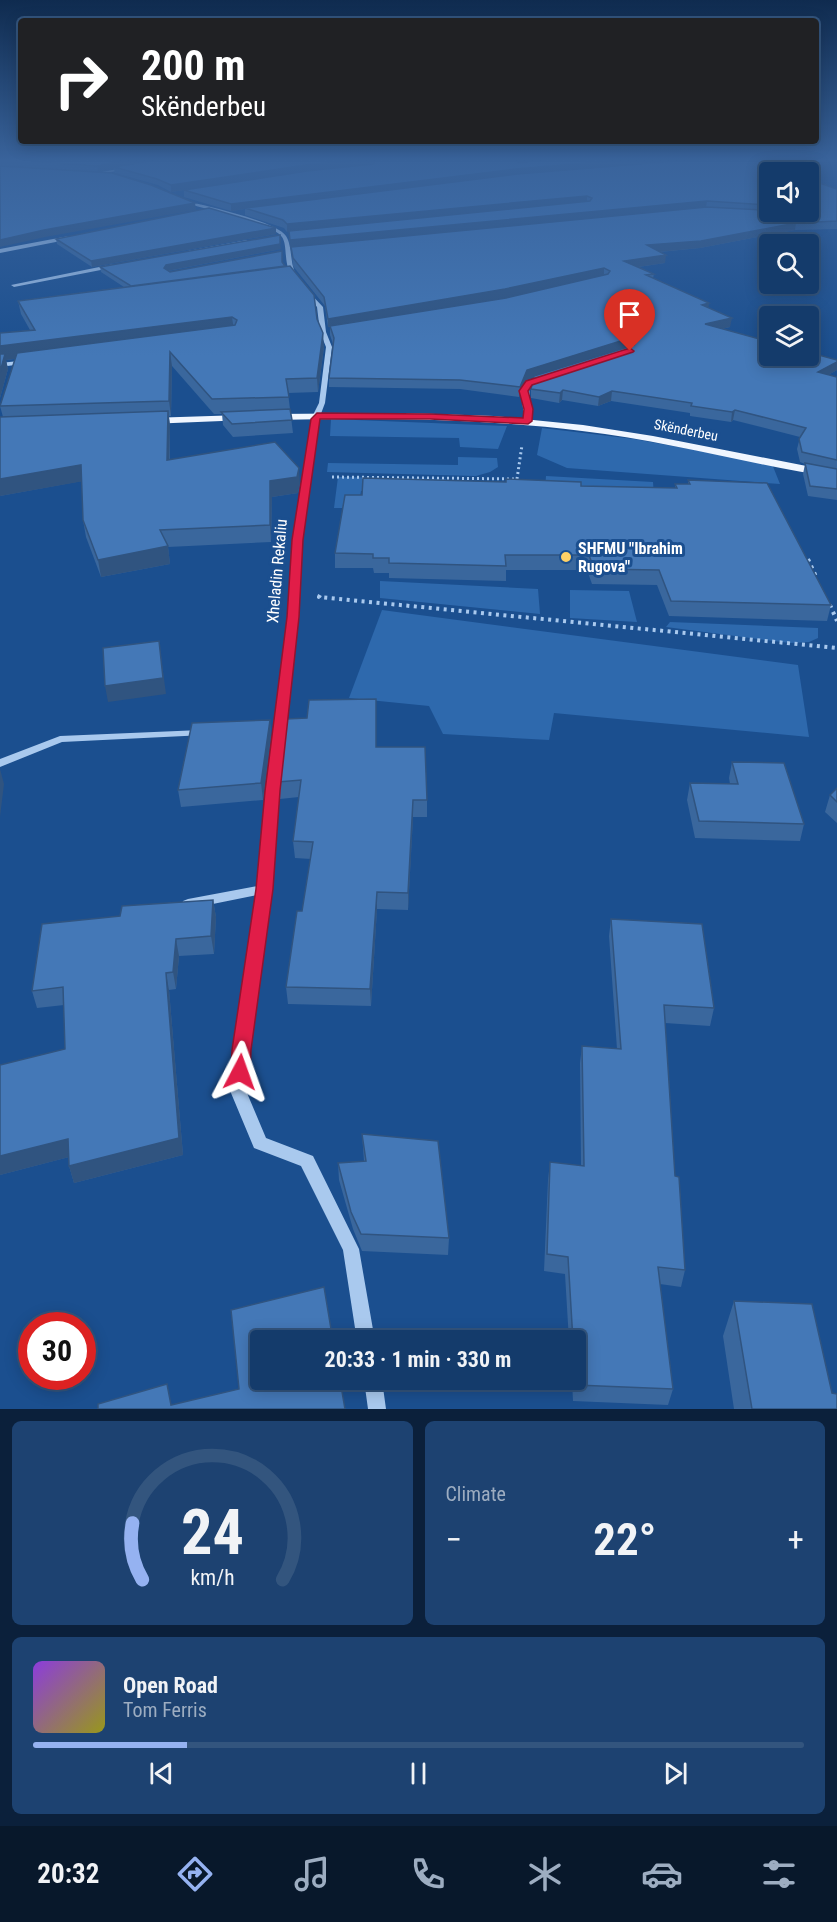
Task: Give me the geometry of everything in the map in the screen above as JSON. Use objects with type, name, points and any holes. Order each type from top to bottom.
[{"type":"main road","name":"Skënderbeu","points":[[142,421],[317,416],[528,421],[626,434],[837,475]]},
{"type":"street","points":[[262,225],[280,231],[284,236],[288,267],[292,274],[282,276]]},
{"type":"street","points":[[274,237],[296,235]]},
{"type":"street","points":[[0,251],[79,236]]},
{"type":"street","points":[[178,254],[255,240]]},
{"type":"street","points":[[275,254],[297,250]]},
{"type":"street","points":[[14,285],[119,265]]},
{"type":"street","name":"Xheladin Rekaliu","points":[[292,274],[320,307],[323,332],[329,347],[322,403],[317,416],[298,540],[293,617],[274,730],[264,889],[241,1050],[239,1093],[260,1143],[307,1161],[351,1249],[364,1330]]},
{"type":"street","points":[[323,332],[335,330]]},
{"type":"street","points":[[0,365],[36,361]]},
{"type":"street","points":[[12,373],[15,363]]},
{"type":"street","points":[[528,421],[529,409],[523,391],[529,383],[557,372]]},
{"type":"street","points":[[0,763],[60,739],[212,732]]},
{"type":"street","points":[[173,907],[264,889]]},
{"type":"street","points":[[373,1390],[376,1409]]},
{"type":"path","points":[[331,486],[332,476],[517,479],[528,421]]},
{"type":"path","points":[[808,559],[818,580]]},
{"type":"path","points":[[320,586],[320,597],[837,648]]},
{"type":"path","points":[[827,600],[837,621]]},
{"type":"shaded area","points":[[331,419],[507,426],[498,449],[460,447],[459,438],[330,436]]},
{"type":"shaded area","points":[[542,428],[634,439],[772,464],[780,484],[567,468],[537,455]]},
{"type":"shaded area","points":[[458,457],[497,458],[498,467],[476,476],[327,472],[328,463],[458,465]]},
{"type":"shaded area","points":[[546,476],[653,482],[654,496],[545,489]]},
{"type":"shaded area","points":[[338,477],[446,479],[445,493],[361,491],[358,508],[334,508]]},
{"type":"shaded area","points":[[380,581],[538,589],[540,614],[380,598]]},
{"type":"shaded area","points":[[570,590],[629,591],[637,622],[570,618]]},
{"type":"shaded area","points":[[382,610],[798,665],[809,737],[554,713],[549,740],[443,734],[429,706],[349,698]]},
{"type":"shaded area","points":[[670,622],[818,628],[818,638],[809,642],[790,643],[666,627]]},
{"type":"building","points":[[0,225],[73,225],[44,230],[0,240]]},
{"type":"building","points":[[126,225],[265,225],[276,228],[91,261],[56,239]]},
{"type":"building","points":[[352,225],[453,225],[290,240],[289,231]]},
{"type":"building","points":[[522,225],[787,225],[701,241],[647,245],[666,255],[624,261],[654,274],[646,275],[709,303],[702,305],[732,318],[705,324],[759,339],[759,366],[819,366],[819,355],[837,360],[818,372],[837,377],[837,460],[802,452],[799,439],[806,428],[735,410],[732,412],[691,406],[692,403],[612,391],[599,397],[563,390],[560,393],[531,389],[534,376],[634,345],[636,342],[630,338],[527,370],[520,387],[460,380],[329,378],[334,338],[330,326],[506,298],[608,274],[610,271],[604,268],[505,289],[328,319],[324,297],[293,258],[291,247]]},
{"type":"building","points":[[280,235],[280,244],[166,265],[164,268],[170,272],[282,251],[282,262],[285,266],[131,286],[100,267]]},
{"type":"building","points":[[290,266],[314,295],[317,319],[323,333],[317,378],[286,379],[289,397],[212,399],[170,352],[169,401],[0,406],[17,353],[235,325],[237,320],[232,317],[0,346],[0,333],[35,330],[18,301]]},
{"type":"building","points":[[0,354],[5,354],[0,372]]},
{"type":"building","points":[[290,409],[292,420],[232,424],[221,412]]},
{"type":"building","points":[[168,411],[167,460],[275,442],[299,468],[297,477],[270,481],[270,525],[160,530],[168,546],[98,560],[83,520],[81,465],[0,479],[0,417]]},
{"type":"building","points":[[805,463],[837,469],[837,489],[810,486]]},
{"type":"building","name":"SHFMU \"Ibrahim Rugova\"","points":[[363,478],[506,482],[506,479],[581,482],[581,486],[677,488],[675,484],[690,484],[688,480],[767,483],[831,605],[671,601],[659,570],[594,569],[589,555],[505,555],[506,566],[389,563],[389,558],[373,558],[373,554],[335,553],[345,495],[362,495]]},
{"type":"building","points":[[159,641],[163,678],[105,686],[103,648]]},
{"type":"building","points":[[376,699],[376,747],[425,747],[427,800],[413,800],[408,893],[377,892],[370,989],[286,987],[297,911],[302,911],[313,842],[293,841],[301,780],[278,782],[285,719],[307,718],[309,700]]},
{"type":"building","points":[[270,720],[261,783],[178,790],[192,723]]},
{"type":"building","points":[[732,762],[784,763],[804,824],[699,821],[690,783],[738,784]]},
{"type":"building","points":[[837,788],[837,802],[830,795]]},
{"type":"building","points":[[213,900],[211,936],[176,939],[173,972],[166,973],[179,1138],[69,1166],[68,1139],[0,1156],[0,1065],[65,1049],[63,987],[32,991],[42,924],[120,916],[122,906]]},
{"type":"building","points":[[611,919],[702,924],[714,1008],[664,1005],[675,1176],[679,1177],[685,1270],[658,1267],[673,1389],[586,1385],[586,1330],[572,1330],[568,1257],[547,1254],[550,1162],[584,1166],[582,1046],[621,1049]]},
{"type":"building","points":[[362,1134],[438,1141],[449,1238],[361,1234],[351,1212],[338,1163],[366,1161]]},
{"type":"building","points":[[324,1287],[331,1330],[250,1330],[250,1390],[342,1390],[345,1409],[98,1409],[98,1404],[167,1384],[171,1405],[239,1389],[231,1310]]},
{"type":"building","points":[[734,1301],[812,1304],[832,1393],[837,1394],[837,1409],[752,1409]]},
{"type":"place","name":"SHFMU \"Ibrahim Rugova\"","points":[[566,557]]},
{"type":"route","points":[[240,1072],[241,1050],[264,889],[272,791],[293,617],[298,540],[315,419],[317,416],[430,417],[528,421],[529,409],[523,391],[529,383],[557,372],[630,351]]}]
